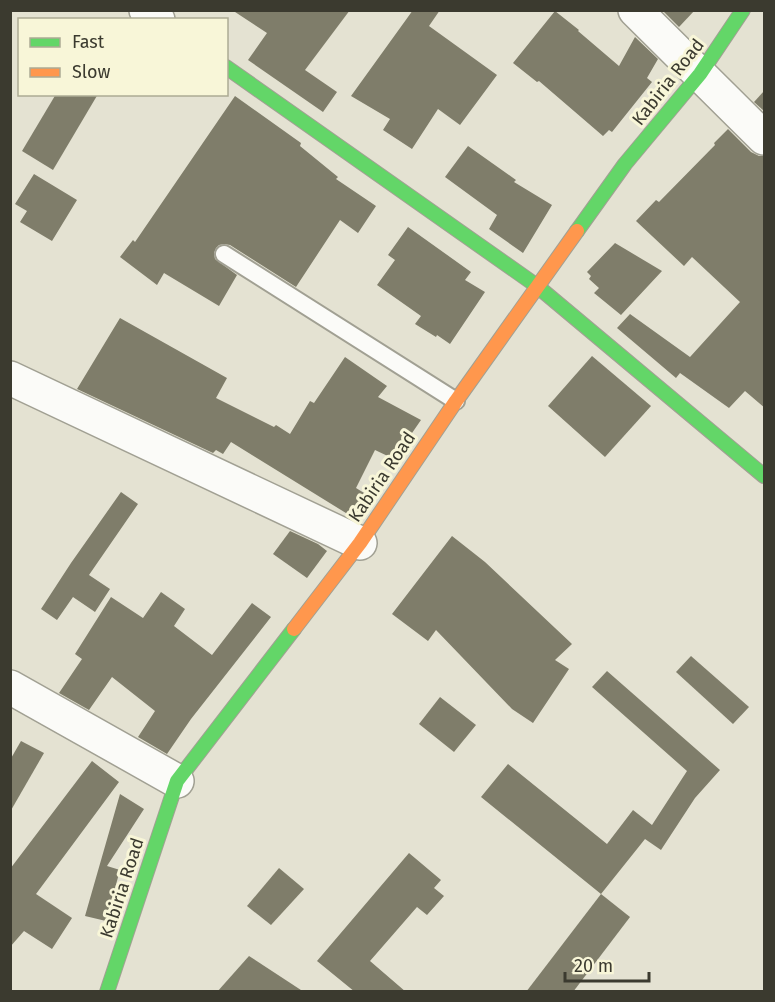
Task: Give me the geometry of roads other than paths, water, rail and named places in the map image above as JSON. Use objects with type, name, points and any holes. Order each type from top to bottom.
[{"type":"main road","name":"Kabiria Road","points":[[107,992],[177,781],[360,543],[537,286],[625,164],[700,74],[743,10]]},
{"type":"main road","points":[[228,68],[537,286],[765,476]]},
{"type":"street","points":[[635,10],[765,138]]},
{"type":"street","points":[[10,378],[360,543]]},
{"type":"street","points":[[10,687],[177,781]]},
{"type":"lane","points":[[224,254],[456,401]]}]
